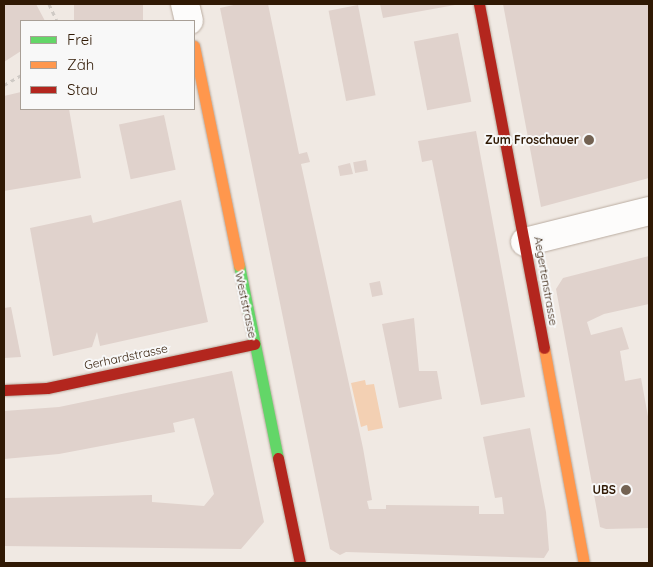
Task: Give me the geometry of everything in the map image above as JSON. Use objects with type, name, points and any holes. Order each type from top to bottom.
[{"type":"street","points":[[185,4],[189,20]]},
{"type":"street","name":"Aegertenstrasse","points":[[479,4],[584,563]]},
{"type":"street","name":"Weststrasse","points":[[195,51],[300,563]]},
{"type":"street","points":[[525,242],[649,211]]},
{"type":"street","name":"Gerhardstrasse","points":[[4,390],[47,388],[254,344]]},
{"type":"path","points":[[49,4],[57,20]]},
{"type":"path","points":[[4,85],[20,76]]},
{"type":"shaded area","points":[[365,380],[366,385],[374,384],[383,428],[368,431],[367,425],[361,427],[351,383]]},
{"type":"building","points":[[4,4],[36,4],[44,20],[20,20],[20,52],[4,62]]},
{"type":"building","points":[[74,4],[143,4],[143,20],[74,20]]},
{"type":"building","points":[[238,4],[268,4],[299,154],[307,152],[310,162],[301,164],[363,448],[372,500],[367,501],[369,509],[386,509],[386,505],[479,506],[479,514],[504,514],[502,497],[495,498],[483,437],[530,428],[546,512],[549,550],[544,558],[346,552],[340,555],[330,549],[220,8]]},
{"type":"building","points":[[380,4],[455,4],[455,5],[383,18]]},
{"type":"building","name":"Zum Froschauer","points":[[503,4],[649,4],[649,178],[541,207]]},
{"type":"building","points":[[358,5],[376,95],[346,101],[329,11]]},
{"type":"building","points":[[458,33],[471,102],[427,110],[414,42]]},
{"type":"building","points":[[20,92],[20,110],[69,110],[81,178],[4,191],[4,96]]},
{"type":"building","points":[[164,115],[176,170],[131,179],[119,125]]},
{"type":"building","points":[[476,131],[525,397],[481,405],[432,160],[422,162],[418,141]]},
{"type":"building","points":[[366,160],[368,171],[355,173],[353,162]]},
{"type":"building","points":[[350,163],[353,174],[340,176],[338,166]]},
{"type":"building","points":[[181,200],[208,322],[100,346],[97,332],[92,347],[53,356],[30,228],[91,215],[93,223]]},
{"type":"building","points":[[649,256],[649,304],[604,314],[587,322],[591,335],[622,327],[629,349],[620,351],[625,381],[641,378],[649,422],[649,528],[606,529],[600,527],[556,289],[563,278]]},
{"type":"building","points":[[380,281],[383,295],[372,297],[369,283]]},
{"type":"building","points":[[11,307],[21,357],[4,358],[4,308]]},
{"type":"building","points":[[414,318],[419,371],[437,371],[442,399],[399,408],[382,324]]},
{"type":"building","points":[[232,371],[264,522],[241,549],[4,546],[4,498],[152,495],[152,502],[204,506],[214,494],[194,418],[173,423],[175,432],[59,454],[4,459],[4,411],[59,407]]},
{"type":"traffic: fast","points":[[239,265],[278,458]]},
{"type":"traffic: slow","points":[[195,51],[239,265]]},
{"type":"traffic: slow","points":[[544,348],[584,563]]},
{"type":"traffic: jam","points":[[479,4],[544,348]]},
{"type":"traffic: jam","points":[[4,390],[47,388],[254,344]]},
{"type":"traffic: jam","points":[[278,458],[300,563]]},
{"type":"place","name":"Zum Froschauer","points":[[589,140]]},
{"type":"place","name":"UBS","points":[[626,490]]}]
